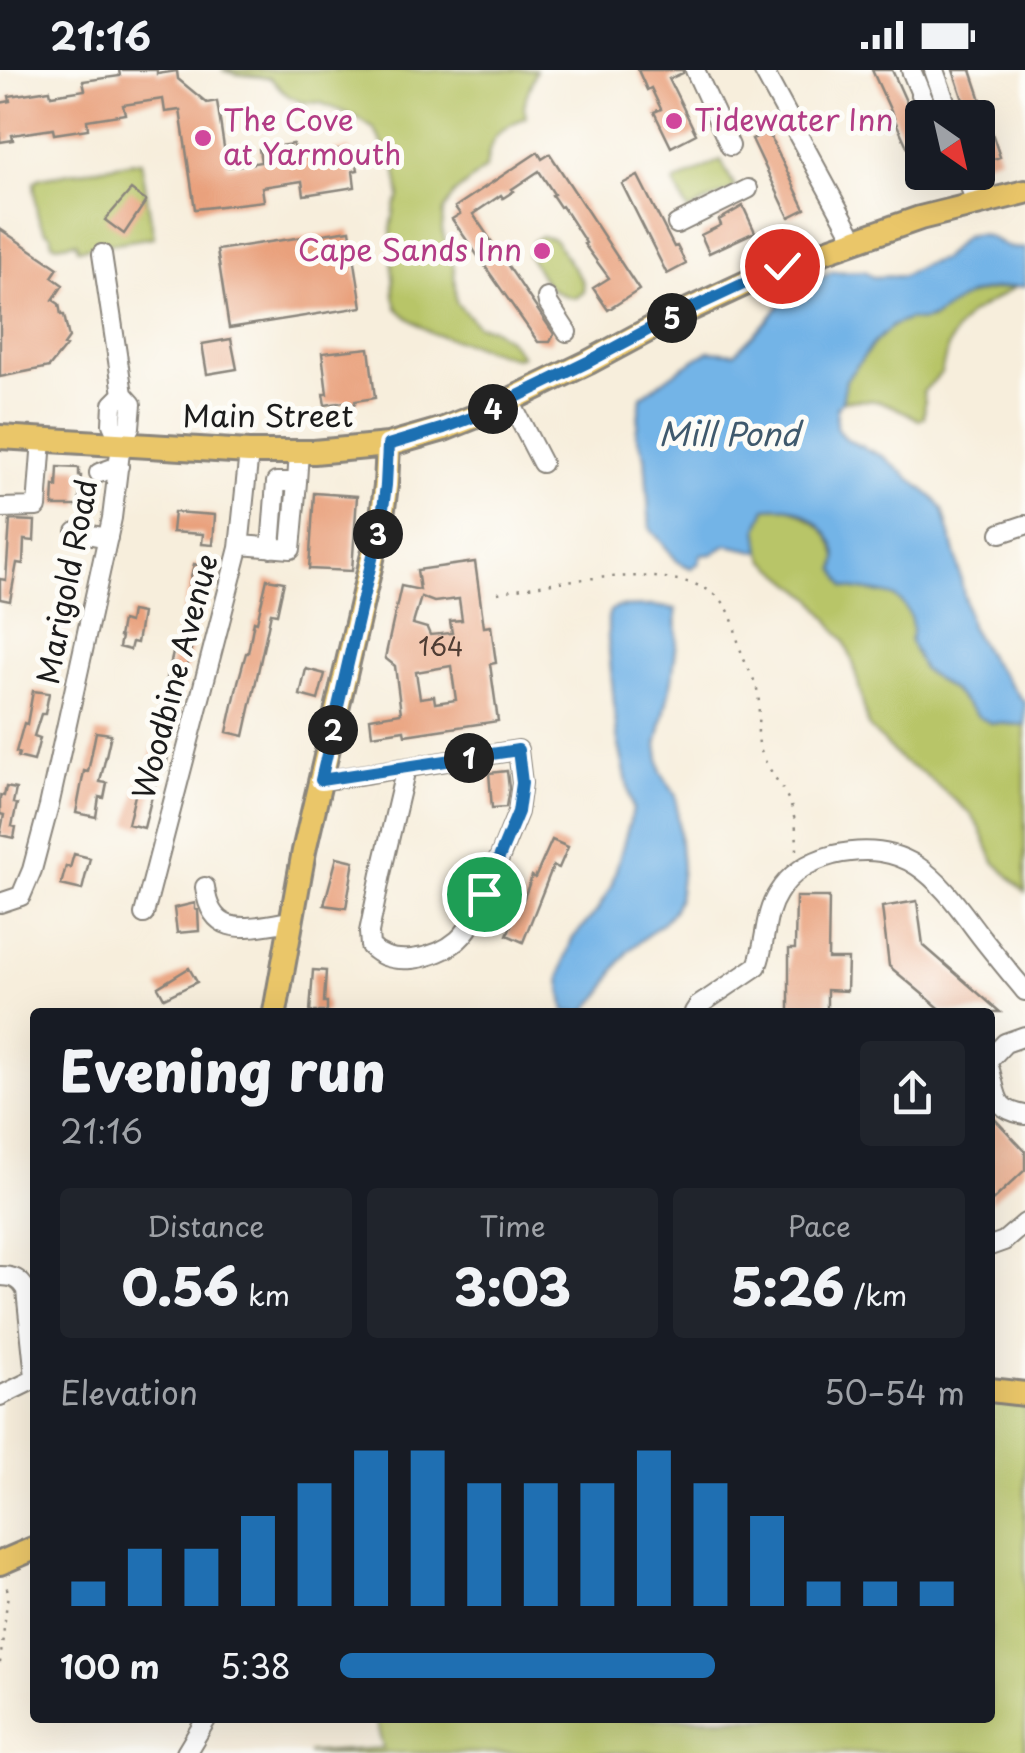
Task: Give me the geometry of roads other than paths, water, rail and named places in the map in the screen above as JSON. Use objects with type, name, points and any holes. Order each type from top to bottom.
[{"type":"main road","name":"Main Street","points":[[0,437],[42,439],[120,455],[299,452],[388,445],[444,428],[510,400],[782,266],[920,218],[1025,192]]},
{"type":"main road","points":[[276,1008],[304,851],[382,516],[388,445]]},
{"type":"main road","points":[[995,1391],[1025,1394]]},
{"type":"main road","points":[[1,1562],[30,1550]]},
{"type":"street","points":[[696,70],[730,146]]},
{"type":"street","points":[[763,70],[855,240]]},
{"type":"street","points":[[911,70],[924,100]]},
{"type":"street","points":[[934,70],[944,100]]},
{"type":"street","points":[[677,224],[748,190]]},
{"type":"street","points":[[971,190],[977,204]]},
{"type":"street","name":"Marigold Road","points":[[7,902],[21,896],[26,888],[50,806],[108,538],[120,455],[130,427],[132,404],[123,394],[102,254]]},
{"type":"street","points":[[548,298],[568,332]]},
{"type":"street","points":[[510,400],[542,463]]},
{"type":"street","points":[[0,508],[34,509],[38,504],[42,439]]},
{"type":"street","name":"Woodbine Avenue","points":[[144,914],[240,545],[249,452]]},
{"type":"street","points":[[240,545],[291,550],[299,452]]},
{"type":"street","points":[[99,473],[120,455]]},
{"type":"street","points":[[271,548],[276,482],[296,482]]},
{"type":"street","points":[[1001,533],[1025,525]]},
{"type":"street","points":[[76,532],[108,538]]},
{"type":"street","points":[[321,780],[518,750],[522,783],[518,812],[477,913],[457,941],[433,954],[412,958],[378,955],[370,946],[369,932],[406,768]]},
{"type":"street","points":[[697,1008],[757,966],[768,912],[779,891],[798,871],[820,858],[851,851],[878,852],[928,871],[1025,992]]},
{"type":"street","points":[[204,887],[222,924],[240,927],[292,921]]},
{"type":"street","points":[[995,1054],[1006,1043],[1025,1036]]},
{"type":"street","points":[[995,1090],[1003,1108],[1025,1115]]},
{"type":"street","points":[[995,1244],[1025,1223]]},
{"type":"street","points":[[0,1276],[22,1282],[30,1329]]},
{"type":"street","points":[[0,1410],[0,1395],[30,1380]]},
{"type":"street","points":[[186,1753],[204,1723]]},
{"type":"water","name":"Mill Pond","points":[[979,234],[1011,248],[1025,248],[1025,286],[975,293],[927,320],[909,319],[892,326],[846,380],[836,426],[849,441],[884,457],[943,510],[970,626],[989,658],[1025,703],[1025,725],[991,723],[979,717],[953,691],[923,670],[910,641],[912,623],[904,606],[891,595],[845,587],[835,569],[837,559],[832,541],[818,524],[800,512],[788,507],[766,508],[758,528],[761,552],[727,545],[712,554],[701,555],[699,563],[691,568],[678,562],[650,528],[645,456],[636,434],[641,397],[709,351],[735,353],[789,293],[832,272],[903,276],[942,259],[965,236]]},
{"type":"water","points":[[618,607],[676,609],[672,679],[657,745],[661,772],[676,796],[682,868],[678,900],[664,921],[628,951],[589,1008],[564,1008],[560,979],[565,959],[572,939],[597,911],[611,887],[633,810],[617,736],[608,638],[610,611]]},
{"type":"place","name":"Tidewater Inn","points":[[674,121]]},
{"type":"place","name":"The Cove at Yarmouth","points":[[203,138]]},
{"type":"place","name":"Cape Sands Inn","points":[[542,251]]}]
